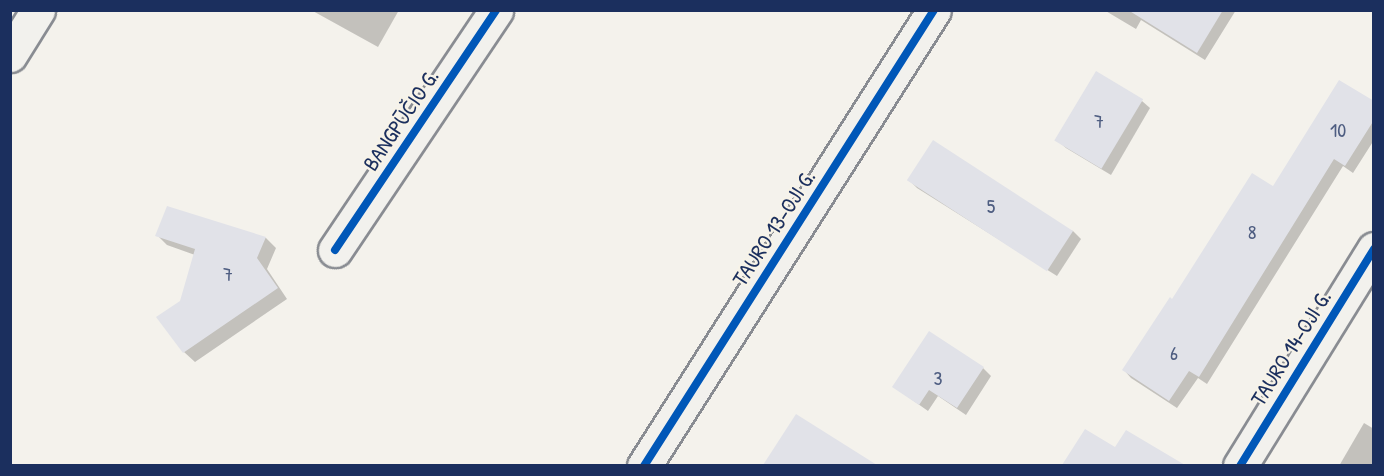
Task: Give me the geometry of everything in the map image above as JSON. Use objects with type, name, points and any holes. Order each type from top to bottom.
[{"type":"street","points":[[10,55],[38,10]]},
{"type":"street","name":"BANGPŪČIO G.","points":[[335,250],[496,10]]},
{"type":"street","name":"TAURO 13-OJI G.","points":[[644,465],[934,10]]},
{"type":"street","name":"TAURO 14-OJI G.","points":[[1240,465],[1374,249]]},
{"type":"building","points":[[1128,10],[1223,10],[1197,53]]},
{"type":"building","points":[[1096,71],[1143,99],[1101,169],[1054,140]]},
{"type":"building","points":[[1339,80],[1374,101],[1374,120],[1345,166],[1334,159],[1199,377],[1189,371],[1169,401],[1122,370],[1170,297],[1172,299],[1252,173],[1273,186]]},
{"type":"building","points":[[933,140],[1073,231],[1047,271],[907,180]]},
{"type":"building","points":[[167,206],[266,237],[257,258],[278,288],[183,353],[156,317],[180,301],[195,249],[155,236]]},
{"type":"building","points":[[929,331],[984,367],[957,408],[929,390],[919,405],[892,387]]},
{"type":"building","points":[[796,414],[877,465],[763,465]]},
{"type":"building","points":[[1085,429],[1115,447],[1126,430],[1185,465],[1062,465]]},
{"type":"cycle path","points":[[335,250],[496,10]]},
{"type":"cycle path","points":[[644,466],[934,10]]},
{"type":"cycle path","points":[[1240,466],[1374,249]]}]
